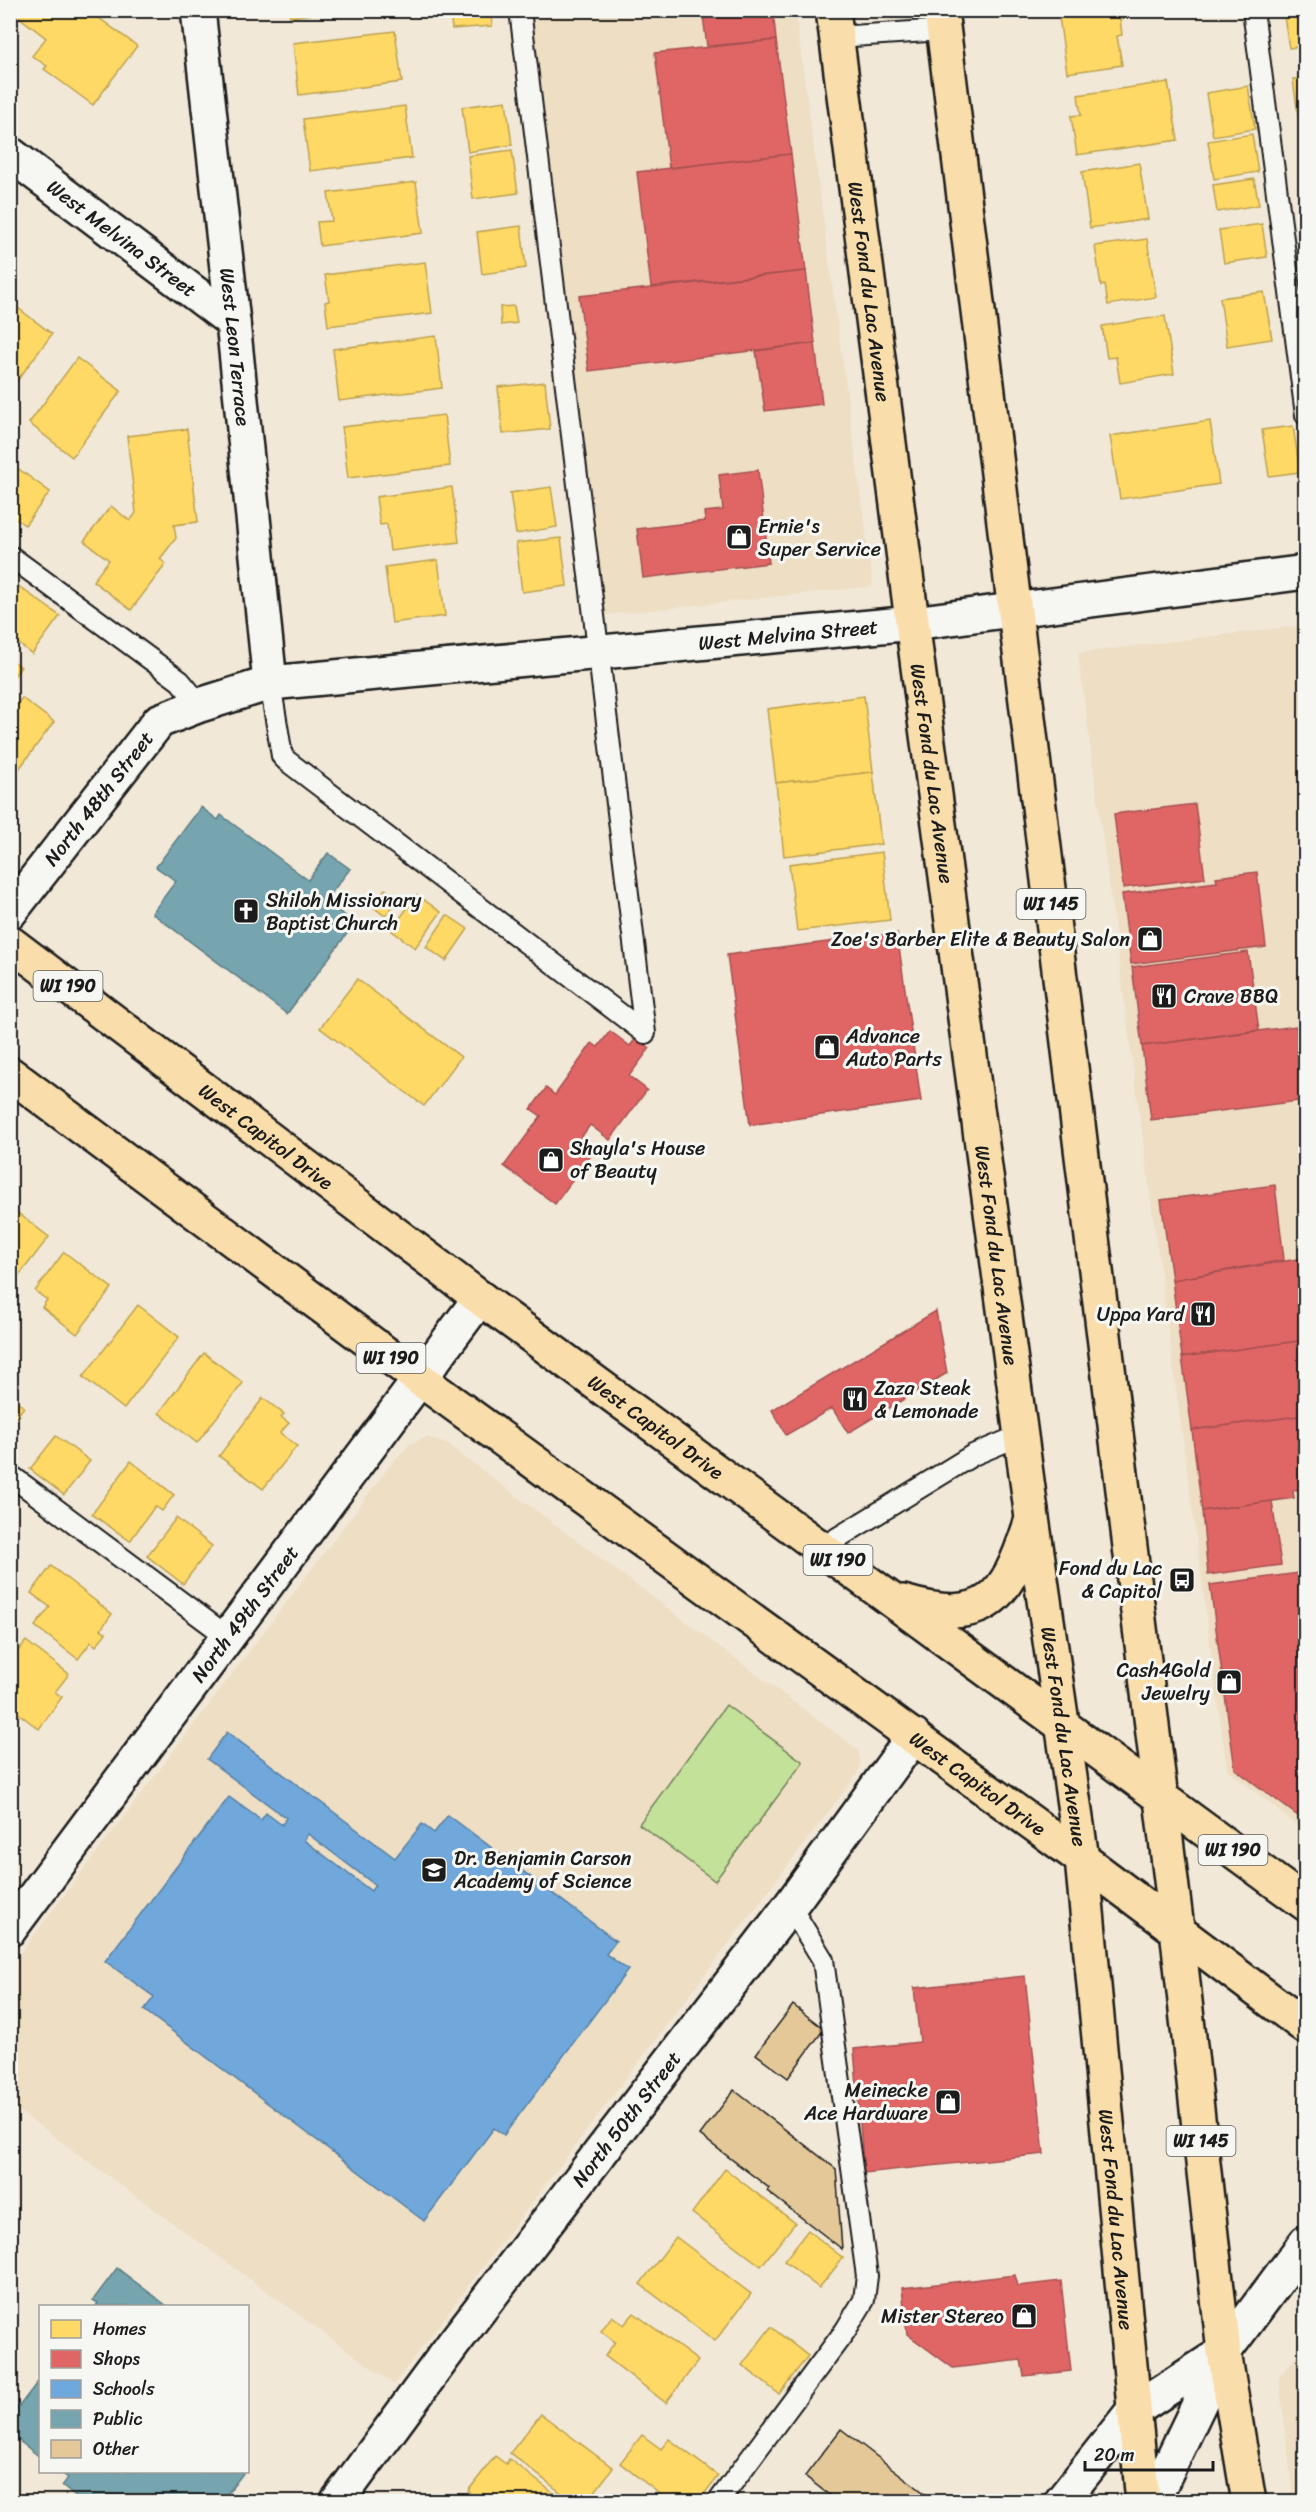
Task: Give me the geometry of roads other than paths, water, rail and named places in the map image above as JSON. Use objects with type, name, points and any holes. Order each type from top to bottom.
[{"type":"main road","name":"WI 145","points":[[942,20],[1177,1929],[1224,2352],[1249,2502]]},
{"type":"main road","name":"West Fond du Lac Avenue","points":[[835,24],[1032,1518],[1082,1859],[1143,2502]]},
{"type":"main road","name":"West Capitol Drive","points":[[10,944],[480,1298],[1305,1904]]},
{"type":"main road","name":"West Capitol Drive","points":[[10,1074],[421,1380],[1082,1859],[1305,2027]]},
{"type":"main road","points":[[890,1598],[922,1608],[955,1611],[974,1607],[988,1600],[1008,1581],[1021,1552],[1032,1518]]},
{"type":"street","name":"West Leon Terrace","points":[[198,10],[270,683]]},
{"type":"street","name":"West Melvina Street","points":[[10,154],[233,322]]},
{"type":"street","name":"West Melvina Street","points":[[270,683],[913,623],[1305,572]]},
{"type":"street","name":"North 48th Street","points":[[10,912],[159,721],[200,705],[270,683]]},
{"type":"street","name":"North 49th Street","points":[[10,1929],[480,1298]]},
{"type":"street","name":"North 50th Street","points":[[337,2502],[461,2333],[789,1906],[914,1736]]},
{"type":"street","points":[[1152,2502],[1224,2352],[1305,2242]]},
{"type":"street","points":[[1061,2502],[1133,2411],[1224,2352]]},
{"type":"lane","points":[[270,683],[282,756],[287,761],[645,1033],[520,10]]},
{"type":"lane","points":[[1253,10],[1305,415]]},
{"type":"lane","points":[[835,24],[942,20]]},
{"type":"lane","points":[[10,556],[180,681],[200,705]]},
{"type":"lane","points":[[821,1548],[973,1455],[1021,1435]]},
{"type":"lane","points":[[10,1475],[228,1637]]},
{"type":"lane","points":[[718,2502],[846,2331],[864,2300],[867,2276],[823,1960],[789,1906]]},
{"type":"place","name":"Ernie's Super Service","points":[[739,537]]},
{"type":"place","name":"Shiloh Missionary Baptist Church","points":[[246,911]]},
{"type":"place","name":"Zoe's Barber Elite & Beauty Salon","points":[[1150,939]]},
{"type":"place","name":"Crave BBQ","points":[[1164,996]]},
{"type":"place","name":"Advance Auto Parts","points":[[827,1047]]},
{"type":"place","name":"Shayla's House of Beauty","points":[[551,1160]]},
{"type":"place","name":"Uppa Yard","points":[[1203,1314]]},
{"type":"place","name":"Zaza Steak & Lemonade","points":[[855,1399]]},
{"type":"place","name":"Fond du Lac & Capitol","points":[[1182,1580]]},
{"type":"place","name":"Cash4Gold Jewelry","points":[[1229,1682]]},
{"type":"place","name":"Dr. Benjamin Carson Academy of Science","points":[[434,1870]]},
{"type":"place","name":"Meinecke Ace Hardware","points":[[948,2102]]},
{"type":"place","name":"Mister Stereo","points":[[1024,2316]]}]
